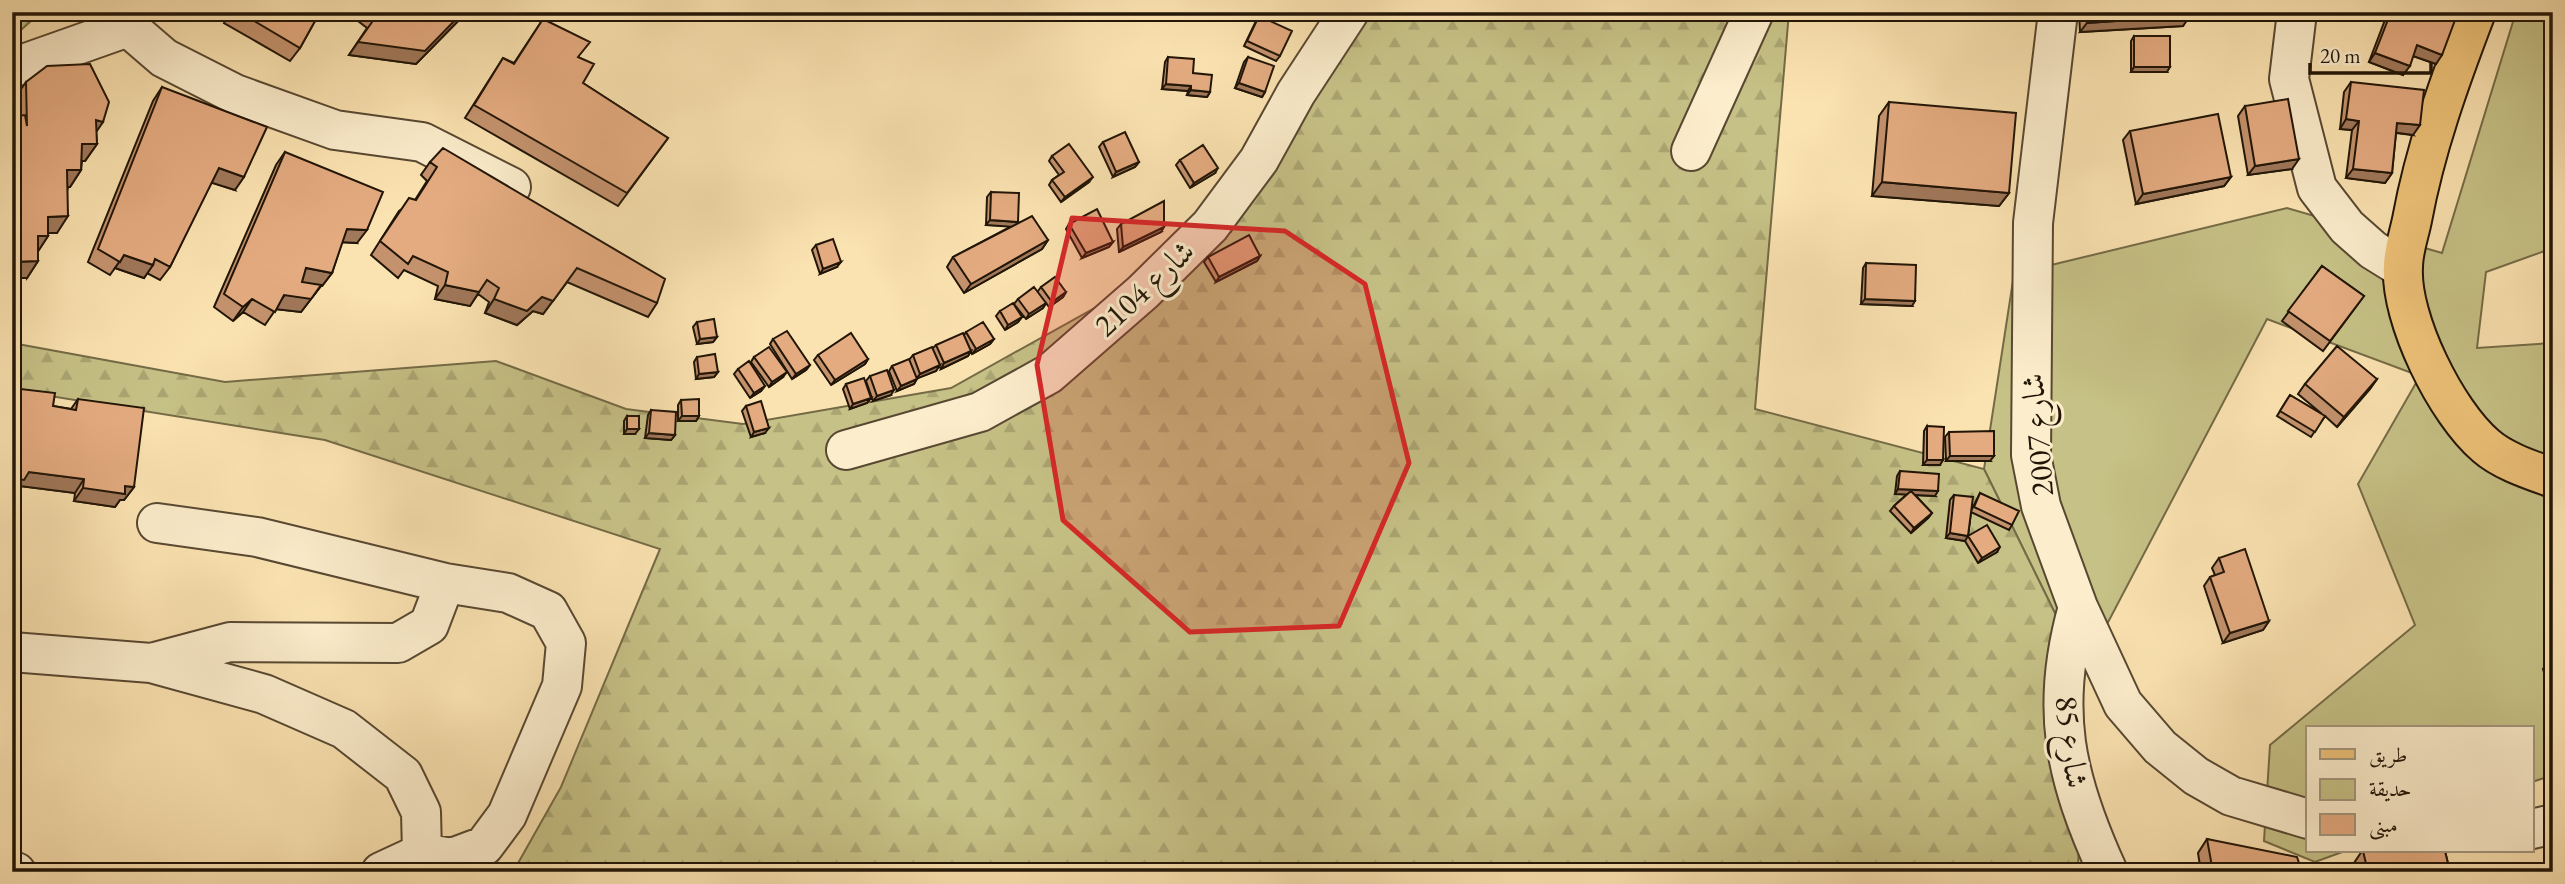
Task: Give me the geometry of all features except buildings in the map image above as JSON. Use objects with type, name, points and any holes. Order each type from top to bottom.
[{"type":"main road","points":[[2476,12],[2421,169],[2402,268],[2419,342],[2434,378],[2457,415],[2487,447],[2553,478]]},
{"type":"street","name":"شارع 2104","points":[[846,450],[980,412],[1049,374],[1143,292],[1210,226],[1259,160],[1296,93],[1349,12]]},
{"type":"street","points":[[1691,150],[1754,12]]},
{"type":"street","name":"شارع 2007","points":[[2058,12],[2033,223],[2031,455],[2041,506],[2078,607],[2123,704],[2160,747],[2196,776],[2231,796],[2306,818]]},
{"type":"street","points":[[2297,12],[2289,79],[2317,188],[2347,227],[2373,250],[2402,268]]},
{"type":"street","points":[[12,68],[124,20],[164,58],[235,94],[335,130],[422,142],[511,187]]},
{"type":"street","points":[[158,523],[257,537],[445,583],[508,593],[548,611],[566,643],[562,686],[507,815],[484,846],[452,858],[422,853],[381,872]]},
{"type":"street","points":[[151,663],[230,642],[398,643],[429,625],[445,583]]},
{"type":"street","name":"شارع 85","points":[[2078,607],[2068,642],[2063,726],[2071,779],[2108,872]]},
{"type":"street","points":[[12,652],[151,663],[264,694],[344,729],[403,775],[421,813],[422,853]]},
{"type":"street","points":[[2534,829],[2553,824]]},
{"type":"highlighted area","points":[[1072,218],[1285,231],[1365,284],[1409,463],[1339,626],[1190,632],[1063,520],[1037,365]]},
{"type":"green space","points":[[12,12],[41,12],[12,38]]},
{"type":"green space","points":[[1339,12],[1789,12],[1755,409],[1984,469],[2083,670],[2078,872],[513,872],[561,787],[660,549],[325,440],[12,390],[12,343],[225,382],[496,361],[626,409],[743,424],[951,388],[1231,232]]},
{"type":"green space","points":[[2516,12],[2553,12],[2553,248],[2486,272],[2477,348],[2553,343],[2553,775],[2534,781],[2534,726],[2306,726],[2306,852],[2342,852],[2315,862],[2264,841],[2270,745],[2415,625],[2358,484],[2420,376],[2267,319],[2083,670],[1984,469],[2014,274],[2287,208],[2442,253]]}]
